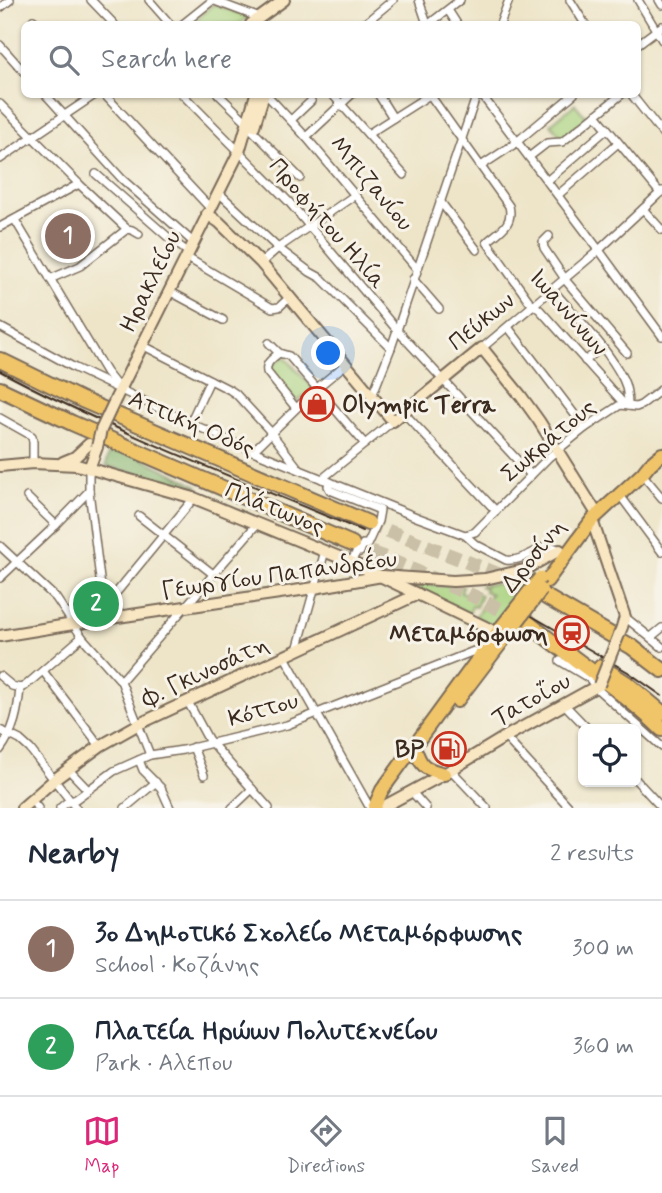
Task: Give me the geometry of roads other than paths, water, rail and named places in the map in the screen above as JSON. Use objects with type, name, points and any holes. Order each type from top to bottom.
[{"type":"highway","name":"Αττική Οδός","points":[[0,360],[82,400],[368,523]]},
{"type":"highway","name":"Αττική Οδός","points":[[0,389],[72,423],[352,544]]},
{"type":"highway","points":[[545,597],[632,647],[662,670]]},
{"type":"highway","points":[[662,713],[626,683],[527,623],[626,697],[662,729]]},
{"type":"highway","points":[[591,624],[628,640],[662,662]]},
{"type":"main road","points":[[594,517],[662,454]]},
{"type":"main road","points":[[642,474],[662,462]]},
{"type":"main road","name":"Δροσίνη","points":[[544,579],[572,534],[594,517]]},
{"type":"main road","name":"Δροσίνη","points":[[376,808],[388,796],[502,633],[594,517]]},
{"type":"main road","name":"Δροσίνη","points":[[376,808],[382,790],[389,780],[482,654],[502,633]]},
{"type":"main road","points":[[417,754],[426,768],[448,772]]},
{"type":"street","points":[[0,8],[9,0]]},
{"type":"street","points":[[91,0],[111,21]]},
{"type":"street","points":[[149,0],[167,21]]},
{"type":"street","points":[[191,21],[213,0],[260,21],[282,0]]},
{"type":"street","points":[[368,21],[393,0]]},
{"type":"street","points":[[419,0],[427,21]]},
{"type":"street","points":[[432,21],[460,0]]},
{"type":"street","points":[[501,21],[509,0]]},
{"type":"street","points":[[570,0],[583,21]]},
{"type":"street","points":[[638,0],[659,28],[662,40]]},
{"type":"street","points":[[659,0],[662,5]]},
{"type":"street","points":[[449,10],[455,21]]},
{"type":"street","points":[[641,42],[659,28]]},
{"type":"street","points":[[0,45],[21,69]]},
{"type":"street","points":[[49,98],[122,178],[153,207],[189,250]]},
{"type":"street","points":[[0,159],[90,98]]},
{"type":"street","points":[[108,98],[219,222],[261,263],[393,421]]},
{"type":"street","name":"Προφήτου Ηλία","points":[[186,98],[289,202],[397,330],[531,475]]},
{"type":"street","points":[[222,98],[300,178]]},
{"type":"street","name":"Ηρακλείου","points":[[89,468],[93,445],[218,192],[245,145],[255,98]]},
{"type":"street","name":"Ηρακλείου","points":[[250,126],[263,98]]},
{"type":"street","name":"Μπιζανίου","points":[[269,98],[306,137],[417,269]]},
{"type":"street","points":[[336,98],[404,176]]},
{"type":"street","points":[[306,137],[348,98]]},
{"type":"street","points":[[380,98],[393,118]]},
{"type":"street","points":[[368,134],[425,98]]},
{"type":"street","points":[[432,98],[481,166],[517,141],[569,98]]},
{"type":"street","points":[[372,396],[477,98]]},
{"type":"street","points":[[482,98],[662,336]]},
{"type":"street","points":[[529,158],[547,143],[562,142],[617,98]]},
{"type":"street","points":[[636,98],[659,121],[662,133]]},
{"type":"street","points":[[290,120],[311,101]]},
{"type":"street","points":[[0,104],[127,229],[139,234]]},
{"type":"street","points":[[596,115],[661,192]]},
{"type":"street","points":[[547,181],[607,129]]},
{"type":"street","points":[[558,195],[618,143]]},
{"type":"street","name":"Ιωαννίνων","points":[[481,166],[511,213],[508,223],[487,242],[534,305],[627,406]]},
{"type":"street","points":[[96,174],[171,239],[272,308],[279,307],[290,297]]},
{"type":"street","points":[[0,228],[79,184]]},
{"type":"street","points":[[218,192],[278,248],[321,278],[391,348]]},
{"type":"street","name":"Πεύκων","points":[[326,481],[365,444],[599,250],[661,192]]},
{"type":"street","points":[[261,263],[278,248],[355,195]]},
{"type":"street","points":[[440,201],[477,250]]},
{"type":"street","points":[[144,216],[153,207]]},
{"type":"street","points":[[643,209],[662,230]]},
{"type":"street","points":[[15,220],[118,394]]},
{"type":"street","points":[[50,279],[80,265],[127,229]]},
{"type":"street","points":[[549,236],[543,242],[544,248],[565,278],[627,353]]},
{"type":"street","points":[[413,279],[439,309]]},
{"type":"street","points":[[552,289],[602,347],[623,379],[627,406]]},
{"type":"street","points":[[169,291],[223,320]]},
{"type":"street","points":[[0,327],[118,394],[326,481],[465,535],[475,544],[511,561],[548,545],[560,550]]},
{"type":"street","points":[[508,327],[585,428]]},
{"type":"street","points":[[269,342],[279,353],[289,356],[365,444]]},
{"type":"street","points":[[142,345],[236,394],[299,469]]},
{"type":"street","points":[[585,361],[602,347]]},
{"type":"street","points":[[482,348],[522,396],[558,450],[594,517],[624,622],[651,637],[662,647]]},
{"type":"street","points":[[279,353],[267,365],[267,372],[296,408]]},
{"type":"street","points":[[253,451],[345,364]]},
{"type":"street","points":[[190,423],[210,380]]},
{"type":"street","name":"Σωκράτους","points":[[465,535],[475,532],[531,475],[585,428],[620,405],[641,405],[662,389]]},
{"type":"street","points":[[403,412],[496,511]]},
{"type":"street","points":[[0,418],[32,436],[33,463]]},
{"type":"street","points":[[56,464],[75,457],[93,445]]},
{"type":"street","name":"Πλάτωνος","points":[[0,466],[33,463],[77,465],[194,498],[351,562],[502,633]]},
{"type":"street","points":[[0,472],[33,469],[75,471],[89,468],[89,491],[100,586],[107,604],[118,617]]},
{"type":"street","points":[[642,474],[662,498]]},
{"type":"street","points":[[326,481],[330,490],[380,510],[367,545],[363,544],[351,562]]},
{"type":"street","points":[[0,578],[89,491]]},
{"type":"street","points":[[619,494],[662,552]]},
{"type":"street","points":[[27,497],[56,525]]},
{"type":"street","points":[[107,604],[194,498]]},
{"type":"street","points":[[139,516],[213,574]]},
{"type":"street","points":[[121,681],[257,524]]},
{"type":"street","points":[[0,546],[55,598],[82,636],[121,681],[150,755]]},
{"type":"street","name":"Γεωργίου Παπανδρέου","points":[[0,636],[382,576],[453,581],[485,579],[524,570],[560,550]]},
{"type":"street","points":[[297,651],[325,551]]},
{"type":"street","name":"Φ. Γκινοσάτη","points":[[30,805],[68,769],[100,746],[139,724],[418,594]]},
{"type":"street","name":"Τατοΐου","points":[[376,808],[412,792],[597,686],[624,622]]},
{"type":"street","points":[[651,637],[662,628]]},
{"type":"street","points":[[0,676],[12,686],[25,686],[82,636]]},
{"type":"street","name":"Κόττου","points":[[60,808],[73,805],[76,799],[114,771],[150,755],[287,725],[474,651],[482,654]]},
{"type":"street","points":[[285,657],[376,808]]},
{"type":"street","points":[[560,661],[590,679],[662,747]]},
{"type":"street","points":[[43,671],[100,746]]},
{"type":"street","points":[[0,750],[16,721],[20,688]]},
{"type":"street","points":[[188,702],[208,739],[269,808]]},
{"type":"street","points":[[564,704],[583,724]]},
{"type":"street","points":[[0,730],[20,740],[30,749],[73,805]]},
{"type":"street","points":[[505,737],[570,808]]},
{"type":"street","points":[[193,747],[204,775]]},
{"type":"street","points":[[139,760],[143,770],[162,788],[170,808]]},
{"type":"street","points":[[68,769],[88,790]]},
{"type":"street","points":[[448,772],[487,808]]},
{"type":"street","points":[[125,808],[156,782]]},
{"type":"street","points":[[641,785],[662,808]]},
{"type":"street","points":[[232,808],[252,789]]},
{"type":"street","points":[[412,792],[426,808]]},
{"type":"tunnel","points":[[368,523],[503,576],[541,595]]},
{"type":"tunnel","points":[[352,544],[520,619]]},
{"type":"railway","points":[[0,371],[88,415],[362,531]]},
{"type":"railway","points":[[532,616],[628,672],[662,696]]},
{"type":"place","name":"3ο Δημοτικό Σχολείο Μεταμόρφωσης","points":[[68,236]]},
{"type":"place","name":"Olympic Terra","points":[[317,404]]},
{"type":"place","name":"Πλατεία Ηρώων Πολυτεχνείου","points":[[96,604]]},
{"type":"place","name":"Μεταμόρφωση","points":[[572,633]]},
{"type":"place","name":"BP","points":[[449,749]]}]
